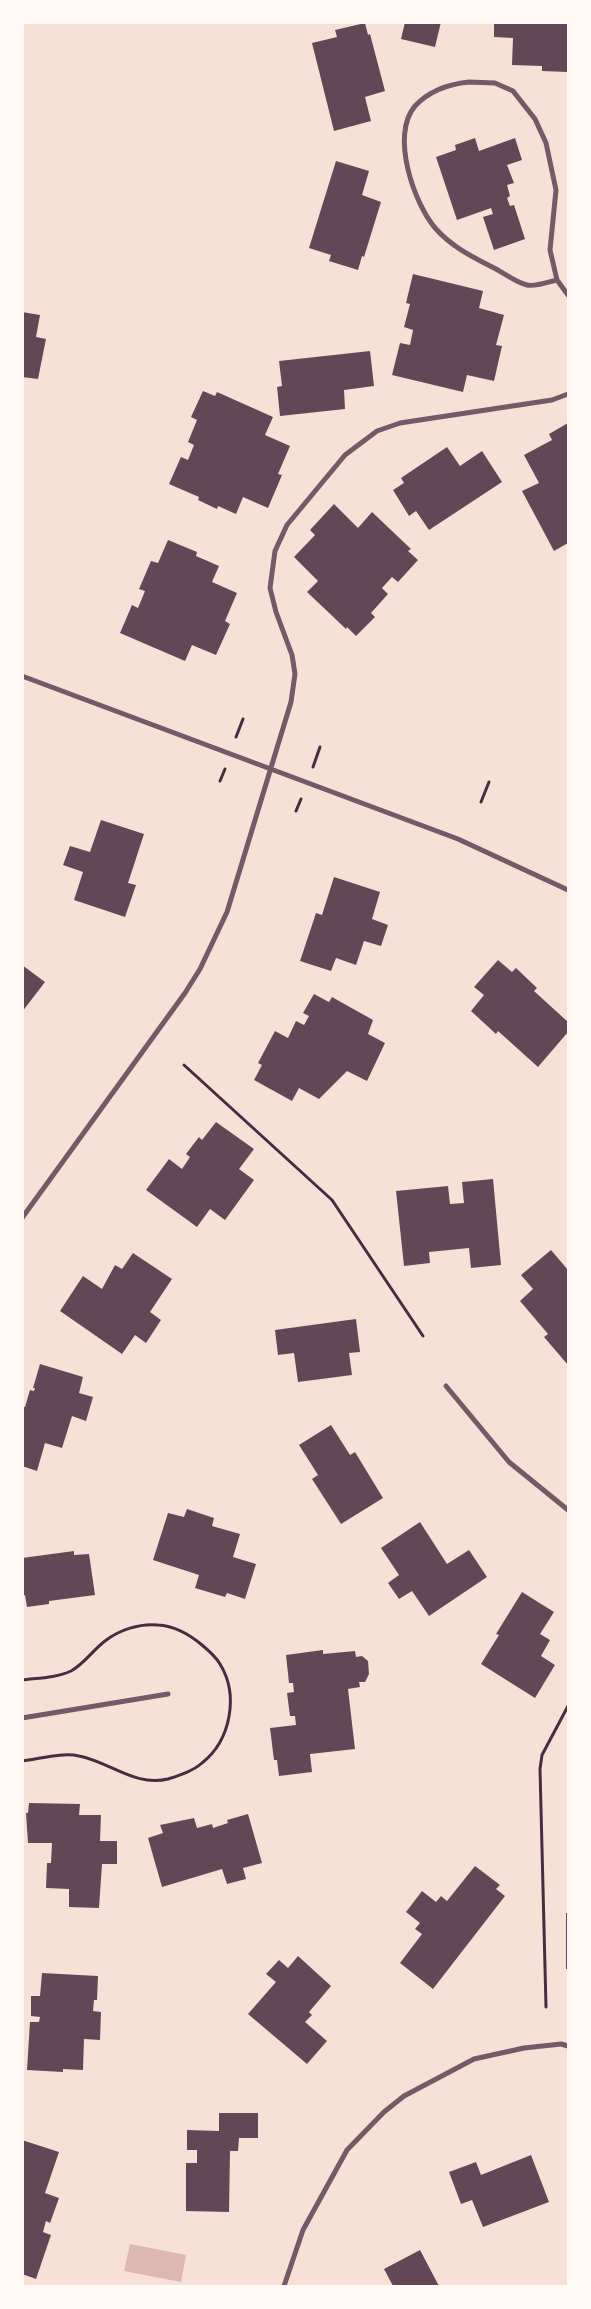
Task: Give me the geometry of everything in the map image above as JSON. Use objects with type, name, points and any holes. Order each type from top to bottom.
[{"type":"street","points":[[557,280],[527,285],[459,249],[436,229],[421,206],[409,175],[404,147],[407,124],[414,107],[430,93],[450,84],[470,82],[494,83],[513,91],[536,119],[546,143],[556,190],[550,250],[557,280],[568,295]]},
{"type":"street","points":[[22,1218],[200,969],[227,912],[291,702],[295,674],[292,655],[276,612],[270,588],[275,551],[287,525],[345,455],[377,431],[400,424],[552,400],[568,394]]},
{"type":"street","points":[[22,676],[458,839],[568,890]]},
{"type":"street","points":[[446,1386],[509,1462],[568,1510]]},
{"type":"street","points":[[22,1718],[168,1694]]},
{"type":"street","points":[[284,2286],[303,2230],[347,2150],[384,2112],[404,2096],[474,2059],[524,2048],[561,2044],[568,2046]]},
{"type":"path","points":[[481,802],[488,782]]},
{"type":"path","points":[[184,1065],[332,1200],[423,1336]]},
{"type":"path","points":[[546,2007],[540,1769],[542,1755],[568,1706]]},
{"type":"shaded area","points":[[130,2244],[186,2255],[181,2282],[124,2271]]},
{"type":"building","points":[[405,22],[441,22],[435,47],[401,39]]},
{"type":"building","points":[[494,22],[568,22],[568,72],[542,71],[542,66],[512,65],[513,38],[494,37]]},
{"type":"building","points":[[365,23],[368,35],[370,34],[385,91],[365,97],[371,121],[334,131],[312,43],[337,37],[335,30]]},
{"type":"building","points":[[475,138],[479,151],[515,138],[522,160],[507,165],[514,183],[507,185],[510,196],[507,198],[510,206],[514,205],[525,239],[494,250],[483,217],[493,214],[491,208],[457,220],[436,157],[456,150],[455,145]]},
{"type":"building","points":[[336,161],[369,171],[362,195],[381,202],[364,257],[362,256],[358,270],[329,261],[331,255],[309,248]]},
{"type":"building","points":[[413,274],[483,291],[479,308],[504,315],[496,345],[502,346],[494,381],[467,375],[463,392],[392,375],[400,343],[410,345],[413,330],[404,327],[410,304],[406,303]]},
{"type":"building","points":[[22,312],[40,315],[36,337],[46,339],[38,379],[22,377]]},
{"type":"building","points":[[370,351],[374,386],[344,390],[345,409],[280,416],[277,387],[282,386],[279,361]]},
{"type":"building","points":[[203,391],[215,396],[217,392],[273,417],[265,435],[290,446],[278,474],[282,475],[268,508],[243,497],[236,514],[218,506],[217,509],[198,500],[199,497],[169,484],[181,457],[188,460],[194,445],[188,442],[197,420],[191,417]]},
{"type":"building","points":[[568,423],[568,543],[554,551],[522,491],[539,483],[524,455],[552,440],[549,434]]},
{"type":"building","points":[[447,447],[460,466],[482,451],[502,482],[429,530],[416,511],[409,516],[393,490],[404,483],[401,478]]},
{"type":"building","points":[[334,504],[358,528],[372,512],[411,549],[408,551],[418,560],[398,582],[392,577],[382,588],[388,594],[371,613],[375,617],[356,636],[307,592],[318,581],[294,557],[315,535],[310,530]]},
{"type":"building","points":[[168,540],[197,552],[196,556],[219,566],[212,582],[237,593],[225,621],[230,624],[216,655],[192,645],[185,661],[120,633],[132,605],[138,608],[145,591],[139,589],[151,561],[158,563]]},
{"type":"building","points":[[101,820],[144,834],[128,883],[136,885],[125,917],[74,900],[83,872],[63,865],[70,846],[90,852]]},
{"type":"building","points":[[334,877],[380,892],[372,919],[388,925],[381,946],[364,941],[356,965],[336,958],[331,971],[300,961],[316,913],[322,915]]},
{"type":"building","points":[[498,960],[512,972],[516,968],[537,988],[534,991],[568,1022],[568,1032],[538,1067],[498,1031],[496,1034],[471,1011],[484,995],[474,987]]},
{"type":"building","points":[[22,965],[45,982],[22,1012]]},
{"type":"building","points":[[314,994],[329,1002],[332,997],[373,1020],[368,1034],[385,1043],[367,1081],[347,1071],[319,1099],[299,1088],[292,1101],[254,1080],[262,1065],[258,1063],[275,1031],[288,1038],[296,1021],[304,1025],[309,1016],[303,1013]]},
{"type":"building","points":[[216,1122],[254,1149],[239,1169],[254,1180],[225,1220],[210,1209],[197,1227],[146,1190],[169,1159],[182,1169],[190,1157],[186,1154],[199,1137],[202,1140]]},
{"type":"building","points":[[493,1179],[501,1265],[471,1268],[469,1248],[429,1252],[430,1263],[404,1266],[396,1191],[448,1186],[450,1204],[464,1203],[462,1182]]},
{"type":"building","points":[[551,1250],[568,1270],[568,1365],[544,1337],[548,1334],[520,1301],[533,1289],[521,1275]]},
{"type":"building","points":[[133,1253],[172,1279],[150,1312],[161,1320],[146,1343],[135,1335],[122,1354],[60,1311],[83,1276],[102,1289],[115,1265],[122,1269]]},
{"type":"building","points":[[356,1319],[360,1352],[349,1353],[352,1375],[298,1382],[294,1353],[278,1355],[275,1330]]},
{"type":"building","points":[[40,1364],[83,1377],[79,1393],[93,1397],[86,1421],[72,1416],[62,1448],[45,1443],[37,1471],[22,1466],[22,1406],[25,1407],[30,1390],[34,1391],[35,1388],[33,1388]]},
{"type":"building","points":[[331,1425],[350,1455],[355,1452],[383,1498],[341,1524],[312,1479],[318,1475],[299,1445]]},
{"type":"building","points":[[187,1509],[214,1518],[212,1526],[240,1534],[233,1557],[256,1564],[245,1599],[227,1593],[225,1597],[195,1588],[199,1575],[153,1560],[168,1513],[184,1517]]},
{"type":"building","points":[[420,1522],[447,1564],[469,1550],[487,1577],[429,1616],[412,1591],[399,1599],[388,1583],[399,1575],[381,1548]]},
{"type":"building","points":[[74,1551],[74,1555],[89,1554],[95,1595],[49,1601],[49,1604],[27,1607],[25,1595],[22,1596],[22,1558]]},
{"type":"building","points":[[522,1592],[554,1612],[540,1634],[550,1640],[541,1656],[555,1665],[535,1698],[481,1664],[499,1635],[496,1634]]},
{"type":"building","points":[[323,1650],[323,1654],[355,1651],[356,1657],[362,1656],[368,1661],[369,1674],[365,1682],[359,1682],[360,1687],[348,1689],[355,1749],[310,1754],[312,1772],[279,1776],[277,1760],[274,1760],[270,1728],[296,1725],[295,1716],[290,1716],[287,1693],[294,1692],[293,1683],[289,1683],[286,1655]]},
{"type":"building","points":[[29,1803],[80,1804],[79,1815],[101,1815],[100,1841],[117,1841],[117,1864],[102,1864],[99,1908],[69,1907],[69,1889],[46,1888],[47,1863],[51,1863],[52,1843],[28,1843],[26,1813],[28,1813]]},
{"type":"building","points":[[248,1814],[262,1863],[243,1868],[246,1879],[227,1884],[222,1869],[162,1887],[148,1838],[163,1833],[160,1825],[194,1818],[197,1828],[212,1824],[213,1828],[228,1823],[227,1820]]},
{"type":"building","points":[[475,1866],[500,1885],[496,1889],[505,1896],[433,1989],[400,1963],[422,1934],[415,1929],[420,1923],[406,1912],[422,1891],[436,1902],[441,1896],[447,1901]]},
{"type":"building","points":[[566,1913],[568,1913],[568,1969],[566,1969]]},
{"type":"building","points":[[298,1956],[331,1986],[309,2012],[312,2015],[305,2022],[327,2041],[307,2064],[248,2014],[276,1982],[266,1974],[279,1960],[288,1968]]},
{"type":"building","points":[[42,1973],[98,1976],[97,2000],[94,2000],[93,2011],[101,2012],[100,2040],[84,2039],[83,2070],[63,2069],[63,2072],[27,2070],[30,2022],[39,2022],[40,2017],[31,2016],[31,1996],[40,1996]]},
{"type":"building","points":[[219,2113],[258,2113],[258,2138],[239,2138],[238,2151],[230,2151],[229,2212],[186,2211],[186,2163],[197,2163],[197,2150],[187,2150],[187,2130],[219,2131]]},
{"type":"building","points":[[22,2140],[59,2152],[45,2193],[59,2198],[50,2223],[46,2221],[43,2232],[51,2235],[36,2279],[22,2274]]},
{"type":"building","points":[[531,2155],[549,2202],[483,2227],[472,2200],[461,2204],[449,2172],[476,2162],[481,2175]]},
{"type":"building","points":[[420,2250],[439,2286],[393,2286],[384,2269]]}]
